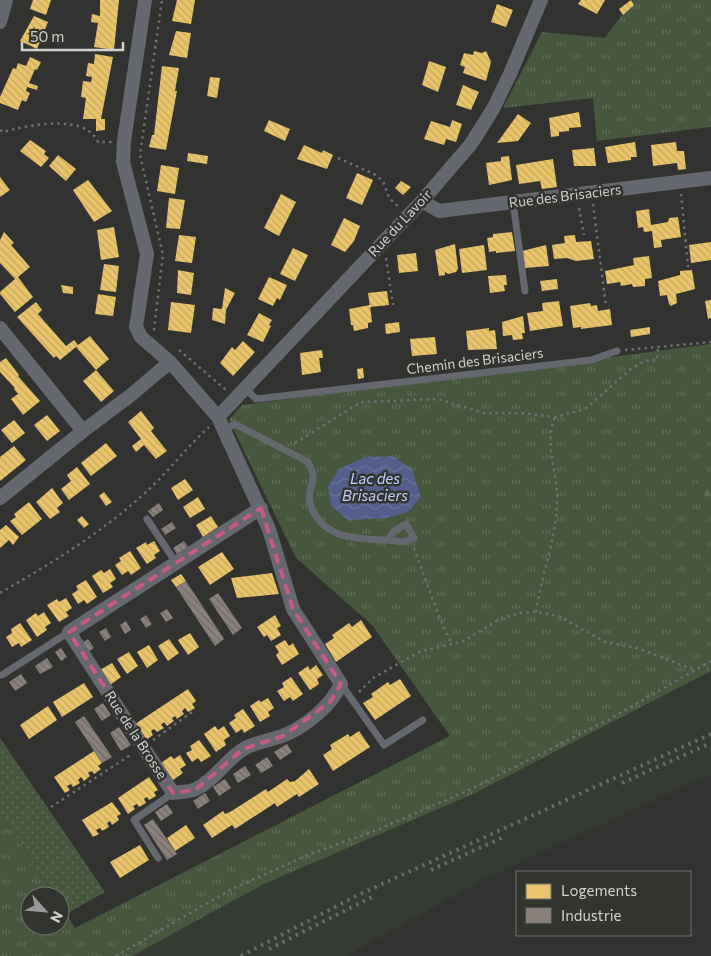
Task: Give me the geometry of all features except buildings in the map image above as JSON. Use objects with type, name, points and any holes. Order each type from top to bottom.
[{"type":"street","points":[[0,22],[6,0]]},
{"type":"street","points":[[145,0],[124,141],[123,162],[147,254],[136,327],[141,338],[170,362],[221,424],[269,529],[293,609],[341,684]]},
{"type":"street","name":"Rue du Lavoir","points":[[221,424],[240,393],[422,201],[471,144],[493,109],[541,0]]},
{"type":"street","name":"Rue des Brisaciers","points":[[422,201],[439,211],[711,178]]},
{"type":"street","points":[[0,328],[83,431]]},
{"type":"street","points":[[0,498],[83,431],[132,396],[170,362]]},
{"type":"street","points":[[69,632],[260,508]]},
{"type":"street","name":"Rue de la Brosse","points":[[69,632],[173,793],[195,790],[218,773],[230,759],[243,749],[258,742],[283,736],[299,727],[330,702],[341,684]]},
{"type":"lane","points":[[513,202],[525,291]]},
{"type":"lane","name":"Chemin des Brisaciers","points":[[240,393],[256,399],[591,360],[617,351]]},
{"type":"lane","points":[[221,424],[234,424],[308,462],[313,475],[309,488],[309,500],[313,512],[325,526],[338,535],[355,539],[388,540]]},
{"type":"lane","points":[[147,519],[176,563]]},
{"type":"lane","points":[[2,676],[69,632]]},
{"type":"lane","points":[[341,684],[384,745],[422,720]]},
{"type":"lane","points":[[158,858],[134,820],[173,793]]},
{"type":"path","points":[[161,335],[154,329],[164,255],[140,155],[162,0]]},
{"type":"path","points":[[0,130],[3,132],[27,126],[70,124],[81,126],[94,133],[98,142],[124,141]]},
{"type":"path","points":[[338,158],[374,174],[383,181],[389,198],[402,210]]},
{"type":"path","points":[[681,198],[688,267]]},
{"type":"path","points":[[595,217],[606,306]]},
{"type":"path","points":[[581,220],[584,236]]},
{"type":"path","points":[[384,241],[393,305]]},
{"type":"path","points":[[617,351],[711,342]]},
{"type":"path","points":[[288,452],[296,442],[310,432],[361,402],[438,399],[484,413],[521,413],[555,418],[585,409],[631,369],[644,362],[657,360],[658,347]]},
{"type":"path","points":[[176,348],[240,393]]},
{"type":"path","points":[[536,612],[540,582],[552,547],[556,525],[557,492],[550,453],[550,429],[555,418]]},
{"type":"path","points":[[0,593],[66,555],[108,525],[146,492],[180,454],[221,424]]},
{"type":"path","points":[[414,546],[438,614],[452,645]]},
{"type":"path","points":[[353,702],[363,687],[373,678],[421,650],[462,642],[500,619],[520,613],[536,612],[558,616],[605,642],[637,648],[695,670]]},
{"type":"path","points":[[116,956],[232,889],[310,854],[372,832],[467,791],[608,720],[711,661]]},
{"type":"path","points":[[51,807],[144,747],[195,710]]},
{"type":"highlighted area","points":[[261,508],[293,609],[341,684],[330,702],[283,736],[243,749],[195,790],[173,793],[69,632]]},
{"type":"shaded area","points":[[711,671],[711,774],[488,877],[346,956],[132,956],[264,884],[473,794]]},
{"type":"green space","points":[[633,0],[711,0],[711,127],[597,141],[593,98],[503,108],[542,32],[605,38]]},
{"type":"green space","points":[[711,344],[711,671],[473,794],[264,884],[132,956],[0,956],[0,812],[48,886],[20,886],[20,936],[70,936],[70,920],[75,928],[450,736],[372,625],[296,558],[229,420],[242,405]]},
{"type":"green space","points":[[707,471],[711,471],[711,503],[706,503],[696,492],[696,478]]},
{"type":"green space","points":[[0,738],[105,892],[70,912],[70,886],[48,886],[0,812]]},
{"type":"water","name":"Lac des Brisaciers","points":[[393,456],[412,469],[421,497],[408,512],[387,518],[347,520],[331,505],[328,487],[339,469],[366,457]]},
{"type":"railway","points":[[241,956],[356,896],[711,734]]},
{"type":"railway","points":[[622,783],[711,743]]},
{"type":"railway","points":[[431,870],[506,836]]},
{"type":"railway","points":[[269,949],[374,896]]}]
